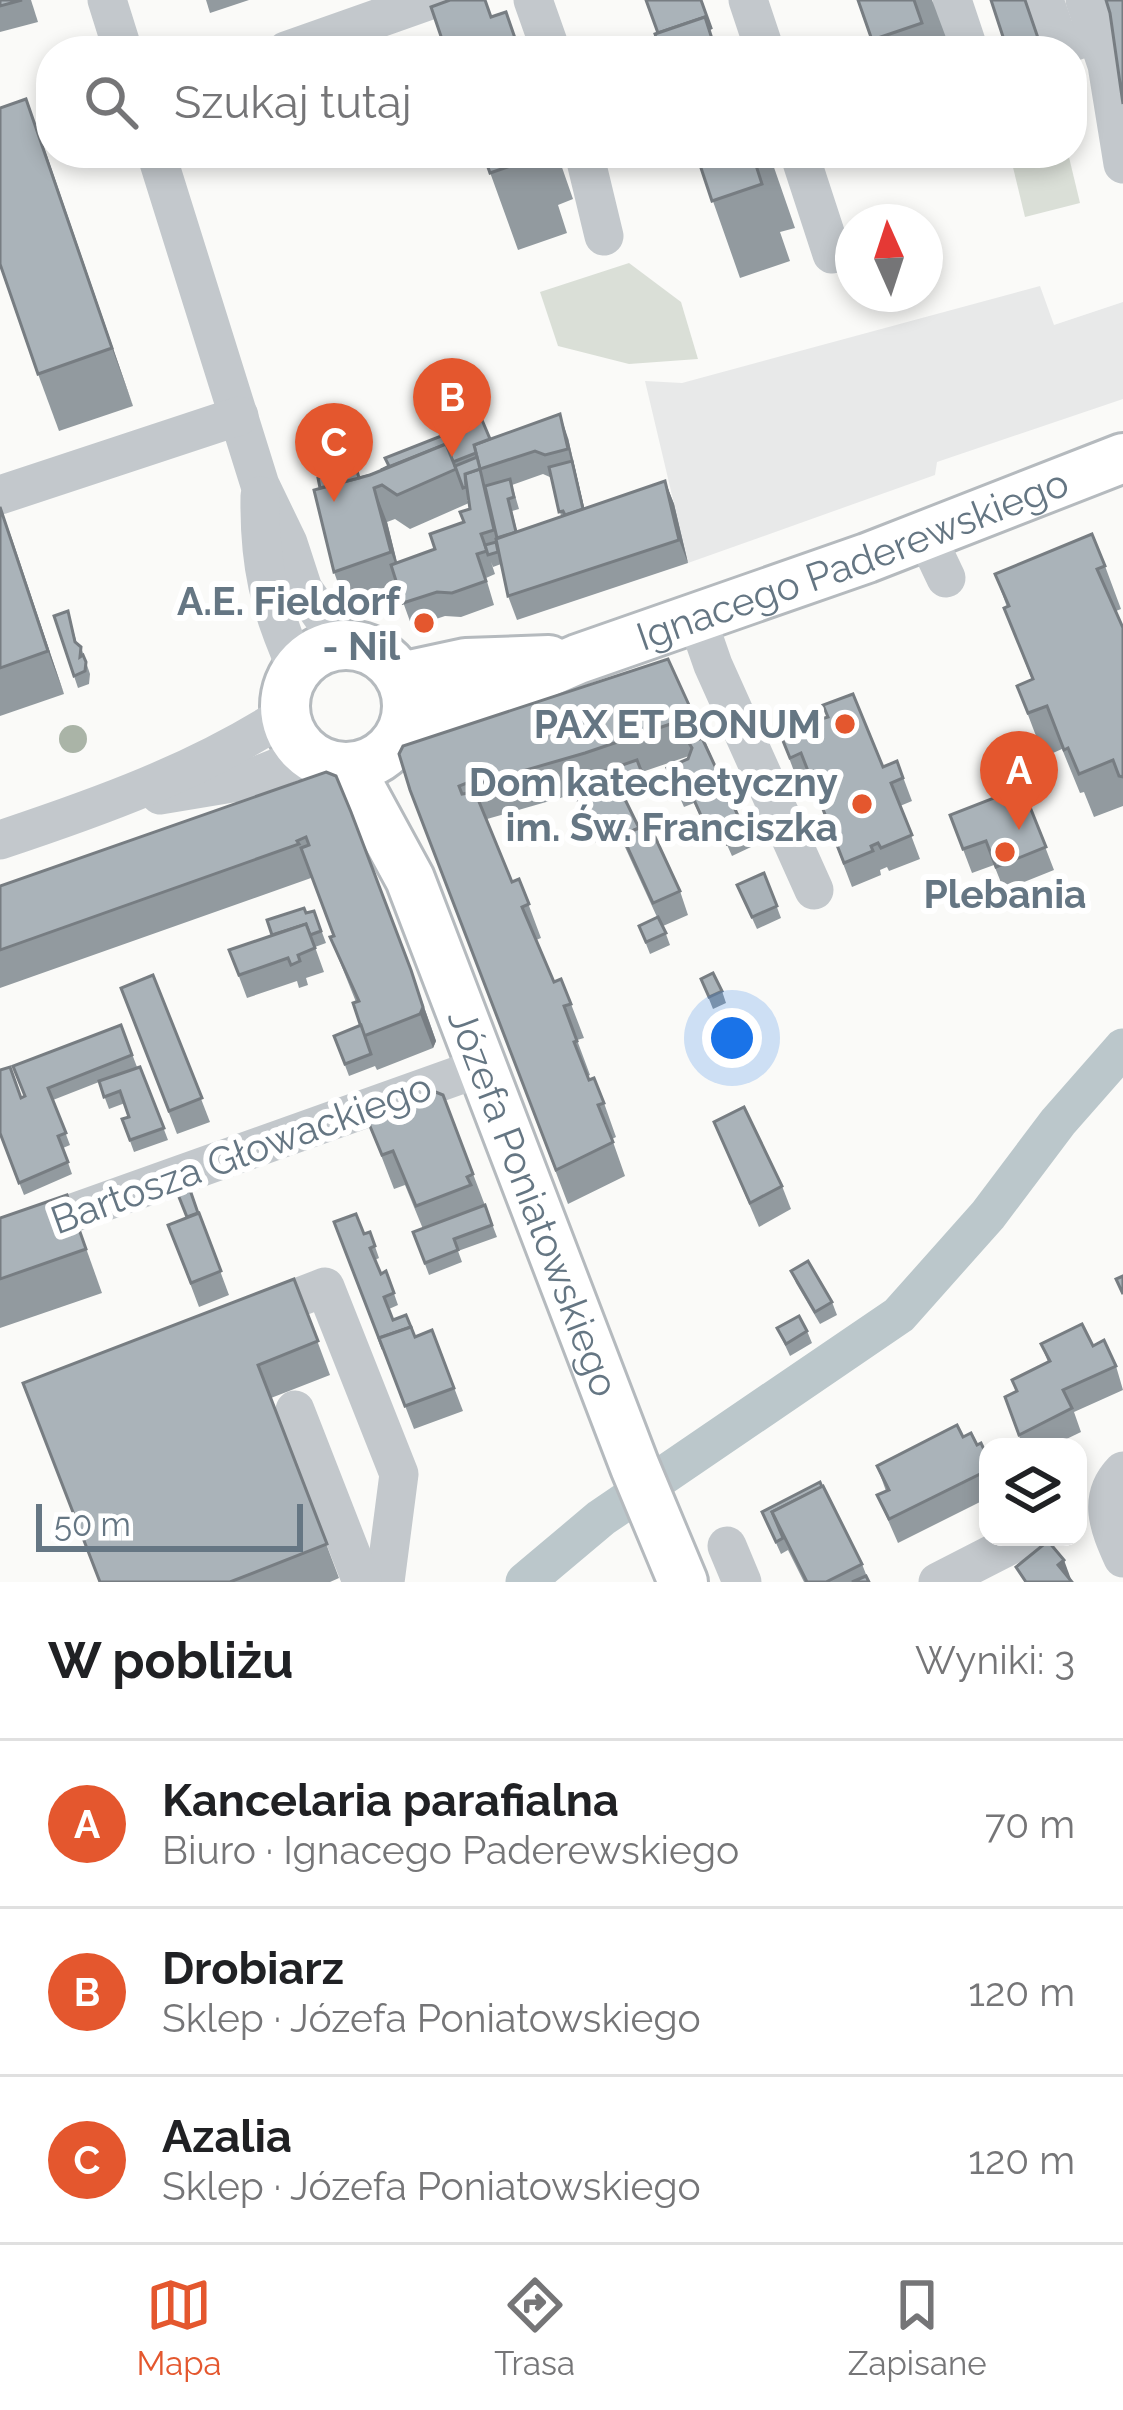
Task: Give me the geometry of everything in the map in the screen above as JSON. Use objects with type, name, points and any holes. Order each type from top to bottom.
[{"type":"main road","name":"Ignacego Paderewskiego","points":[[338,730],[500,692],[578,658],[697,620],[936,557],[1123,458]]},
{"type":"main road","points":[[342,644],[376,652],[400,677],[406,692],[338,730],[325,648],[342,644]]},
{"type":"main road","name":"Ignacego Paderewskiego","points":[[400,677],[466,663],[578,658]]},
{"type":"main road","name":"Józefa Poniatowskiego","points":[[338,730],[386,773],[410,879],[683,1582]]},
{"type":"street","points":[[107,0],[118,36]]},
{"type":"street","points":[[328,36],[430,0]]},
{"type":"street","points":[[533,0],[546,36]]},
{"type":"street","points":[[748,0],[760,36]]},
{"type":"street","points":[[952,0],[964,36]]},
{"type":"street","points":[[1044,0],[1057,36]]},
{"type":"street","points":[[1091,17],[1107,65],[1123,164]]},
{"type":"street","name":"Józefa Poniatowskiego","points":[[161,168],[260,484],[303,589],[342,644]]},
{"type":"street","points":[[588,168],[604,236]]},
{"type":"street","points":[[804,168],[832,254]]},
{"type":"street","points":[[0,495],[239,416]]},
{"type":"street","name":"Józefa Poniatowskiego","points":[[260,484],[260,553],[270,600],[338,730]]},
{"type":"street","points":[[697,620],[814,890]]},
{"type":"street","points":[[0,840],[113,802],[232,749],[338,730]]},
{"type":"street","name":"Bartosza Głowackiego","points":[[0,1239],[482,1067]]},
{"type":"street","points":[[218,1328],[325,1287],[399,1474],[386,1582]]},
{"type":"street","points":[[295,1411],[362,1582]]},
{"type":"street","points":[[1102,1492],[1123,1558]]},
{"type":"street","points":[[938,1582],[1008,1546]]},
{"type":"shaded area","points":[[1013,168],[1072,168],[1080,203],[1025,217]]},
{"type":"shaded area","points":[[629,263],[681,302],[698,359],[629,364],[558,346],[540,292]]},
{"type":"shaded area","points":[[1040,286],[1054,325],[1123,302],[1123,399],[937,462],[935,475],[688,563],[645,381],[682,383]]},
{"type":"building","points":[[450,0],[485,0],[491,17],[506,12],[514,36],[441,36],[431,7]]},
{"type":"building","points":[[646,0],[701,0],[711,28],[705,17],[658,33]]},
{"type":"building","points":[[858,0],[914,0],[922,23],[871,36]]},
{"type":"building","points":[[991,0],[1025,0],[1037,36],[1003,36]]},
{"type":"building","points":[[1106,0],[1123,0],[1123,104],[1110,13]]},
{"type":"building","points":[[705,17],[711,36],[656,36]]},
{"type":"building","points":[[26,99],[36,128],[36,168],[50,168],[112,348],[38,374],[0,264],[0,108]]},
{"type":"building","points":[[701,168],[757,168],[762,184],[712,201]]},
{"type":"building","points":[[560,414],[568,449],[545,455],[535,451],[480,469],[474,445]]},
{"type":"building","points":[[482,420],[490,439],[474,445],[476,453],[453,462],[446,444],[381,470],[389,466],[385,458]]},
{"type":"building","points":[[446,444],[456,469],[397,495],[382,485],[374,488],[391,552],[334,572],[314,490],[370,475]]},
{"type":"building","points":[[477,457],[480,469],[465,474],[463,488],[455,466]]},
{"type":"building","points":[[572,461],[583,509],[565,515],[559,512],[549,467]]},
{"type":"building","points":[[356,467],[359,478],[320,488],[318,478]]},
{"type":"building","points":[[480,469],[494,530],[481,534],[487,551],[477,554],[486,581],[403,603],[391,565],[435,549],[430,534],[464,522],[460,512],[470,509],[465,474]]},
{"type":"building","points":[[510,479],[514,497],[508,499],[516,532],[497,538],[485,486]]},
{"type":"building","points":[[665,481],[679,540],[508,596],[496,539]]},
{"type":"building","points":[[0,507],[48,651],[0,668]]},
{"type":"building","points":[[1092,534],[1105,566],[1097,569],[1123,628],[1123,777],[1113,760],[1079,774],[1047,706],[1028,713],[1017,686],[1033,679],[995,574]]},
{"type":"building","points":[[496,542],[498,552],[488,555],[485,545]]},
{"type":"building","points":[[68,611],[80,657],[86,662],[85,671],[74,676],[54,616]]},
{"type":"building","points":[[668,659],[694,716],[585,753],[459,786],[462,794],[475,792],[512,882],[519,879],[529,904],[522,907],[554,982],[561,979],[571,1004],[564,1006],[574,1042],[604,1103],[598,1105],[613,1142],[556,1170],[399,754],[403,746]]},
{"type":"building","name":"Dom katechetyczny im. Św. Franciszka","points":[[853,694],[883,767],[897,761],[903,778],[891,783],[912,835],[881,848],[878,843],[871,846],[873,851],[844,863],[801,753],[790,758],[779,731],[816,716],[818,720],[828,717],[823,705]]},
{"type":"building","points":[[702,738],[747,835],[727,844],[719,826],[708,831],[690,791],[679,795],[667,768],[688,759],[689,743]]},
{"type":"building","points":[[637,760],[642,773],[617,783],[639,828],[622,835],[626,846],[615,822],[592,831],[570,783]]},
{"type":"building","points":[[326,772],[336,776],[351,812],[411,970],[423,1007],[420,1014],[364,1036],[353,1003],[359,1001],[330,937],[334,936],[301,848],[309,845],[306,837],[299,844],[0,950],[0,886]]},
{"type":"building","points":[[1022,787],[1046,847],[996,867],[986,841],[963,849],[950,815]]},
{"type":"building","points":[[649,824],[680,891],[653,903],[622,835]]},
{"type":"building","points":[[764,873],[777,906],[752,917],[737,885]]},
{"type":"building","points":[[304,908],[306,913],[314,911],[321,931],[310,935],[306,924],[272,935],[267,920]]},
{"type":"building","points":[[658,917],[666,933],[646,942],[639,926]]},
{"type":"building","points":[[306,924],[315,948],[298,955],[300,961],[291,965],[288,958],[239,975],[229,950]]},
{"type":"building","points":[[713,973],[722,991],[709,997],[701,979]]},
{"type":"building","points":[[153,975],[202,1098],[169,1111],[121,988]]},
{"type":"building","points":[[121,1025],[132,1055],[48,1088],[66,1133],[58,1136],[68,1162],[19,1183],[0,1133],[0,1070],[10,1067],[21,1098],[25,1096],[13,1066]]},
{"type":"building","points":[[361,1025],[371,1054],[345,1064],[334,1036]]},
{"type":"building","points":[[140,1067],[164,1128],[130,1140],[122,1119],[129,1117],[120,1091],[104,1097],[99,1081]]},
{"type":"building","points":[[433,1091],[443,1095],[473,1174],[467,1177],[471,1185],[416,1206],[393,1151],[382,1155],[367,1119],[430,1098]]},
{"type":"building","points":[[744,1107],[782,1186],[750,1203],[714,1122]]},
{"type":"building","points":[[189,1187],[198,1213],[187,1217],[177,1192]]},
{"type":"building","points":[[67,1195],[86,1249],[0,1279],[0,1218]]},
{"type":"building","points":[[485,1205],[492,1225],[454,1239],[458,1250],[425,1263],[413,1232]]},
{"type":"building","points":[[199,1213],[221,1271],[191,1283],[168,1225]]},
{"type":"building","points":[[356,1214],[364,1234],[370,1232],[375,1246],[370,1248],[394,1293],[384,1297],[393,1320],[406,1315],[411,1327],[379,1338],[383,1349],[334,1222]]},
{"type":"building","points":[[808,1261],[832,1302],[815,1312],[791,1271]]},
{"type":"building","points":[[294,1279],[318,1341],[258,1365],[327,1544],[230,1582],[100,1582],[23,1383]]},
{"type":"building","points":[[799,1316],[807,1331],[786,1344],[777,1328]]},
{"type":"building","points":[[1082,1324],[1093,1346],[1104,1340],[1116,1366],[1063,1390],[1072,1408],[1019,1435],[1005,1397],[1017,1391],[1012,1380],[1050,1361],[1041,1344]]},
{"type":"building","points":[[411,1327],[415,1337],[432,1330],[454,1388],[405,1406],[379,1338]]},
{"type":"building","points":[[957,1425],[963,1437],[971,1433],[979,1444],[979,1474],[889,1519],[877,1495],[889,1490],[877,1466]]},
{"type":"building","points":[[820,1482],[822,1487],[772,1512],[783,1538],[776,1542],[762,1512]]},
{"type":"building","points":[[823,1486],[862,1564],[826,1582],[807,1582],[772,1512]]},
{"type":"building","points":[[1042,1546],[1052,1546],[1064,1560],[1058,1565],[1072,1582],[1026,1582],[1016,1567]]},
{"type":"waterway","points":[[525,1582],[601,1518],[899,1315],[988,1215],[1058,1122],[1123,1048]]},
{"type":"place","name":"Drobiarz","points":[[452,457]]},
{"type":"place","name":"Azalia","points":[[334,502]]},
{"type":"place","name":"A.E. Fieldorf - Nil","points":[[424,623]]},
{"type":"place","name":"PAX ET BONUM","points":[[845,724]]},
{"type":"place","name":"Dom katechetyczny im. Św. Franciszka","points":[[862,804]]},
{"type":"place","name":"Kancelaria parafialna","points":[[1019,830]]},
{"type":"place","name":"Plebania","points":[[1005,852]]}]
